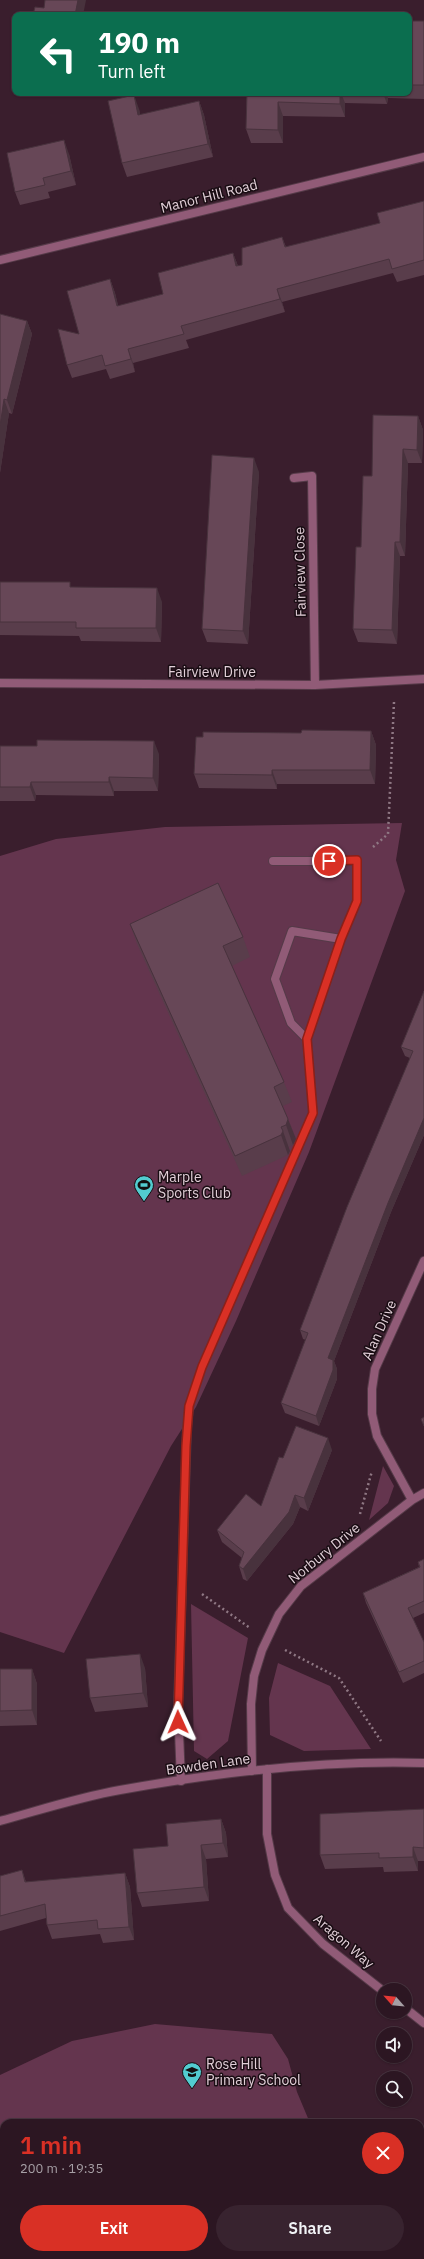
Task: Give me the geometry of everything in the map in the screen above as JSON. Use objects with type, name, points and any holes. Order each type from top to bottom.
[{"type":"street","name":"Manor Hill Road","points":[[0,260],[424,157]]},
{"type":"street","name":"Fairview Close","points":[[294,478],[312,476],[315,685]]},
{"type":"street","name":"Fairview Drive","points":[[0,684],[315,685],[424,679]]},
{"type":"street","points":[[181,1781],[178,1707],[189,1406],[202,1367],[313,1113],[307,1039],[341,939],[357,901],[357,860],[273,861]]},
{"type":"street","points":[[307,1039],[291,1023],[276,978],[278,972],[292,931],[341,939]]},
{"type":"street","name":"Alan Drive","points":[[412,1500],[380,1443],[372,1414],[375,1369],[424,1261]]},
{"type":"street","name":"Norbury Drive","points":[[252,1771],[251,1704],[254,1676],[266,1640],[279,1614],[301,1586],[412,1500],[424,1493]]},
{"type":"street","name":"Bowden Lane","points":[[0,1821],[119,1790],[252,1771],[394,1762],[424,1763]]},
{"type":"street","name":"Aragon Way","points":[[267,1769],[267,1834],[275,1875],[288,1908],[323,1944],[376,1986]]},
{"type":"street","points":[[412,2014],[424,2023]]},
{"type":"path","points":[[357,860],[388,834],[395,681]]},
{"type":"path","points":[[351,1547],[380,1443]]},
{"type":"path","points":[[182,1579],[266,1640],[338,1678],[394,1762]]},
{"type":"shaded area","name":"Marple Sports Club","points":[[402,823],[396,860],[405,891],[309,1152],[236,1321],[196,1407],[171,1446],[64,1653],[0,1632],[0,856],[56,839],[165,827]]},
{"type":"shaded area","points":[[383,1466],[394,1486],[388,1503],[369,1520]]},
{"type":"shaded area","points":[[191,1604],[248,1638],[228,1741],[207,1759],[194,1751]]},
{"type":"shaded area","points":[[278,1663],[330,1686],[371,1749],[304,1751],[270,1735],[269,1698]]},
{"type":"shaded area","points":[[155,2024],[272,2034],[288,2059],[297,2092],[308,2119],[0,2119],[0,2075],[72,2041]]},
{"type":"building","points":[[45,0],[78,0],[76,12],[34,12],[35,7],[44,8]]},
{"type":"building","points":[[412,21],[424,21],[424,85],[412,85]]},
{"type":"building","points":[[134,96],[138,115],[199,101],[208,144],[122,163],[108,101]]},
{"type":"building","points":[[247,96],[340,96],[340,104],[278,102],[278,130],[246,129]]},
{"type":"building","points":[[64,140],[71,171],[43,178],[45,185],[15,192],[7,153]]},
{"type":"building","points":[[424,201],[424,260],[392,269],[389,259],[277,289],[280,299],[181,326],[184,334],[128,349],[131,359],[105,366],[102,355],[67,365],[58,329],[79,334],[67,291],[110,279],[117,306],[163,294],[158,273],[233,253],[236,266],[242,265],[242,248],[282,237],[285,247],[380,223],[377,213]]},
{"type":"building","points":[[0,314],[27,321],[7,400],[4,399],[0,426]]},
{"type":"building","points":[[373,415],[418,416],[417,450],[403,449],[400,542],[395,542],[392,630],[353,629],[356,547],[361,547],[363,476],[372,476]]},
{"type":"building","points":[[212,455],[254,458],[243,631],[202,629]]},
{"type":"building","points":[[0,582],[70,582],[70,587],[157,588],[156,628],[76,628],[76,622],[0,622]]},
{"type":"building","points":[[302,730],[371,731],[370,770],[272,770],[272,775],[194,774],[196,737],[203,737],[203,732],[301,733]]},
{"type":"building","points":[[37,740],[154,741],[153,778],[109,777],[109,782],[31,782],[30,787],[0,787],[0,746],[37,746]]},
{"type":"building","points":[[218,883],[243,937],[223,946],[284,1082],[274,1087],[288,1119],[286,1125],[281,1127],[283,1131],[281,1135],[235,1156],[130,924]]},
{"type":"building","points":[[424,991],[424,1118],[388,1203],[328,1358],[333,1360],[333,1370],[316,1416],[281,1403],[308,1333],[300,1330],[347,1207],[413,1051],[401,1047]]},
{"type":"building","points":[[424,1417],[424,1426],[421,1419]]},
{"type":"building","points":[[296,1426],[328,1438],[304,1498],[295,1495],[289,1512],[243,1569],[239,1566],[244,1552],[217,1530],[246,1494],[261,1506],[279,1457],[283,1458]]},
{"type":"building","points":[[424,1559],[424,1601],[408,1608],[424,1642],[424,1661],[399,1672],[363,1593],[420,1567],[418,1562]]},
{"type":"building","points":[[140,1654],[143,1693],[90,1698],[86,1659]]},
{"type":"building","points":[[0,1669],[32,1669],[32,1710],[0,1711]]},
{"type":"building","points":[[424,1809],[424,1848],[413,1847],[413,1857],[379,1858],[379,1853],[320,1855],[320,1814]]},
{"type":"building","points":[[221,1819],[223,1843],[201,1845],[204,1887],[137,1893],[133,1849],[168,1846],[166,1824]]},
{"type":"building","points":[[22,1870],[25,1882],[125,1873],[129,1927],[98,1929],[97,1920],[47,1925],[45,1904],[0,1916],[0,1876]]},
{"type":"place","name":"Marple Sports Club","points":[[144,1202]]},
{"type":"place","name":"Rose Hill Primary School","points":[[192,2089]]},
{"type":"route","points":[[178,1722],[186,1446],[189,1406],[202,1367],[272,1212],[313,1113],[307,1039],[341,939],[357,901],[357,860],[329,861]]}]
